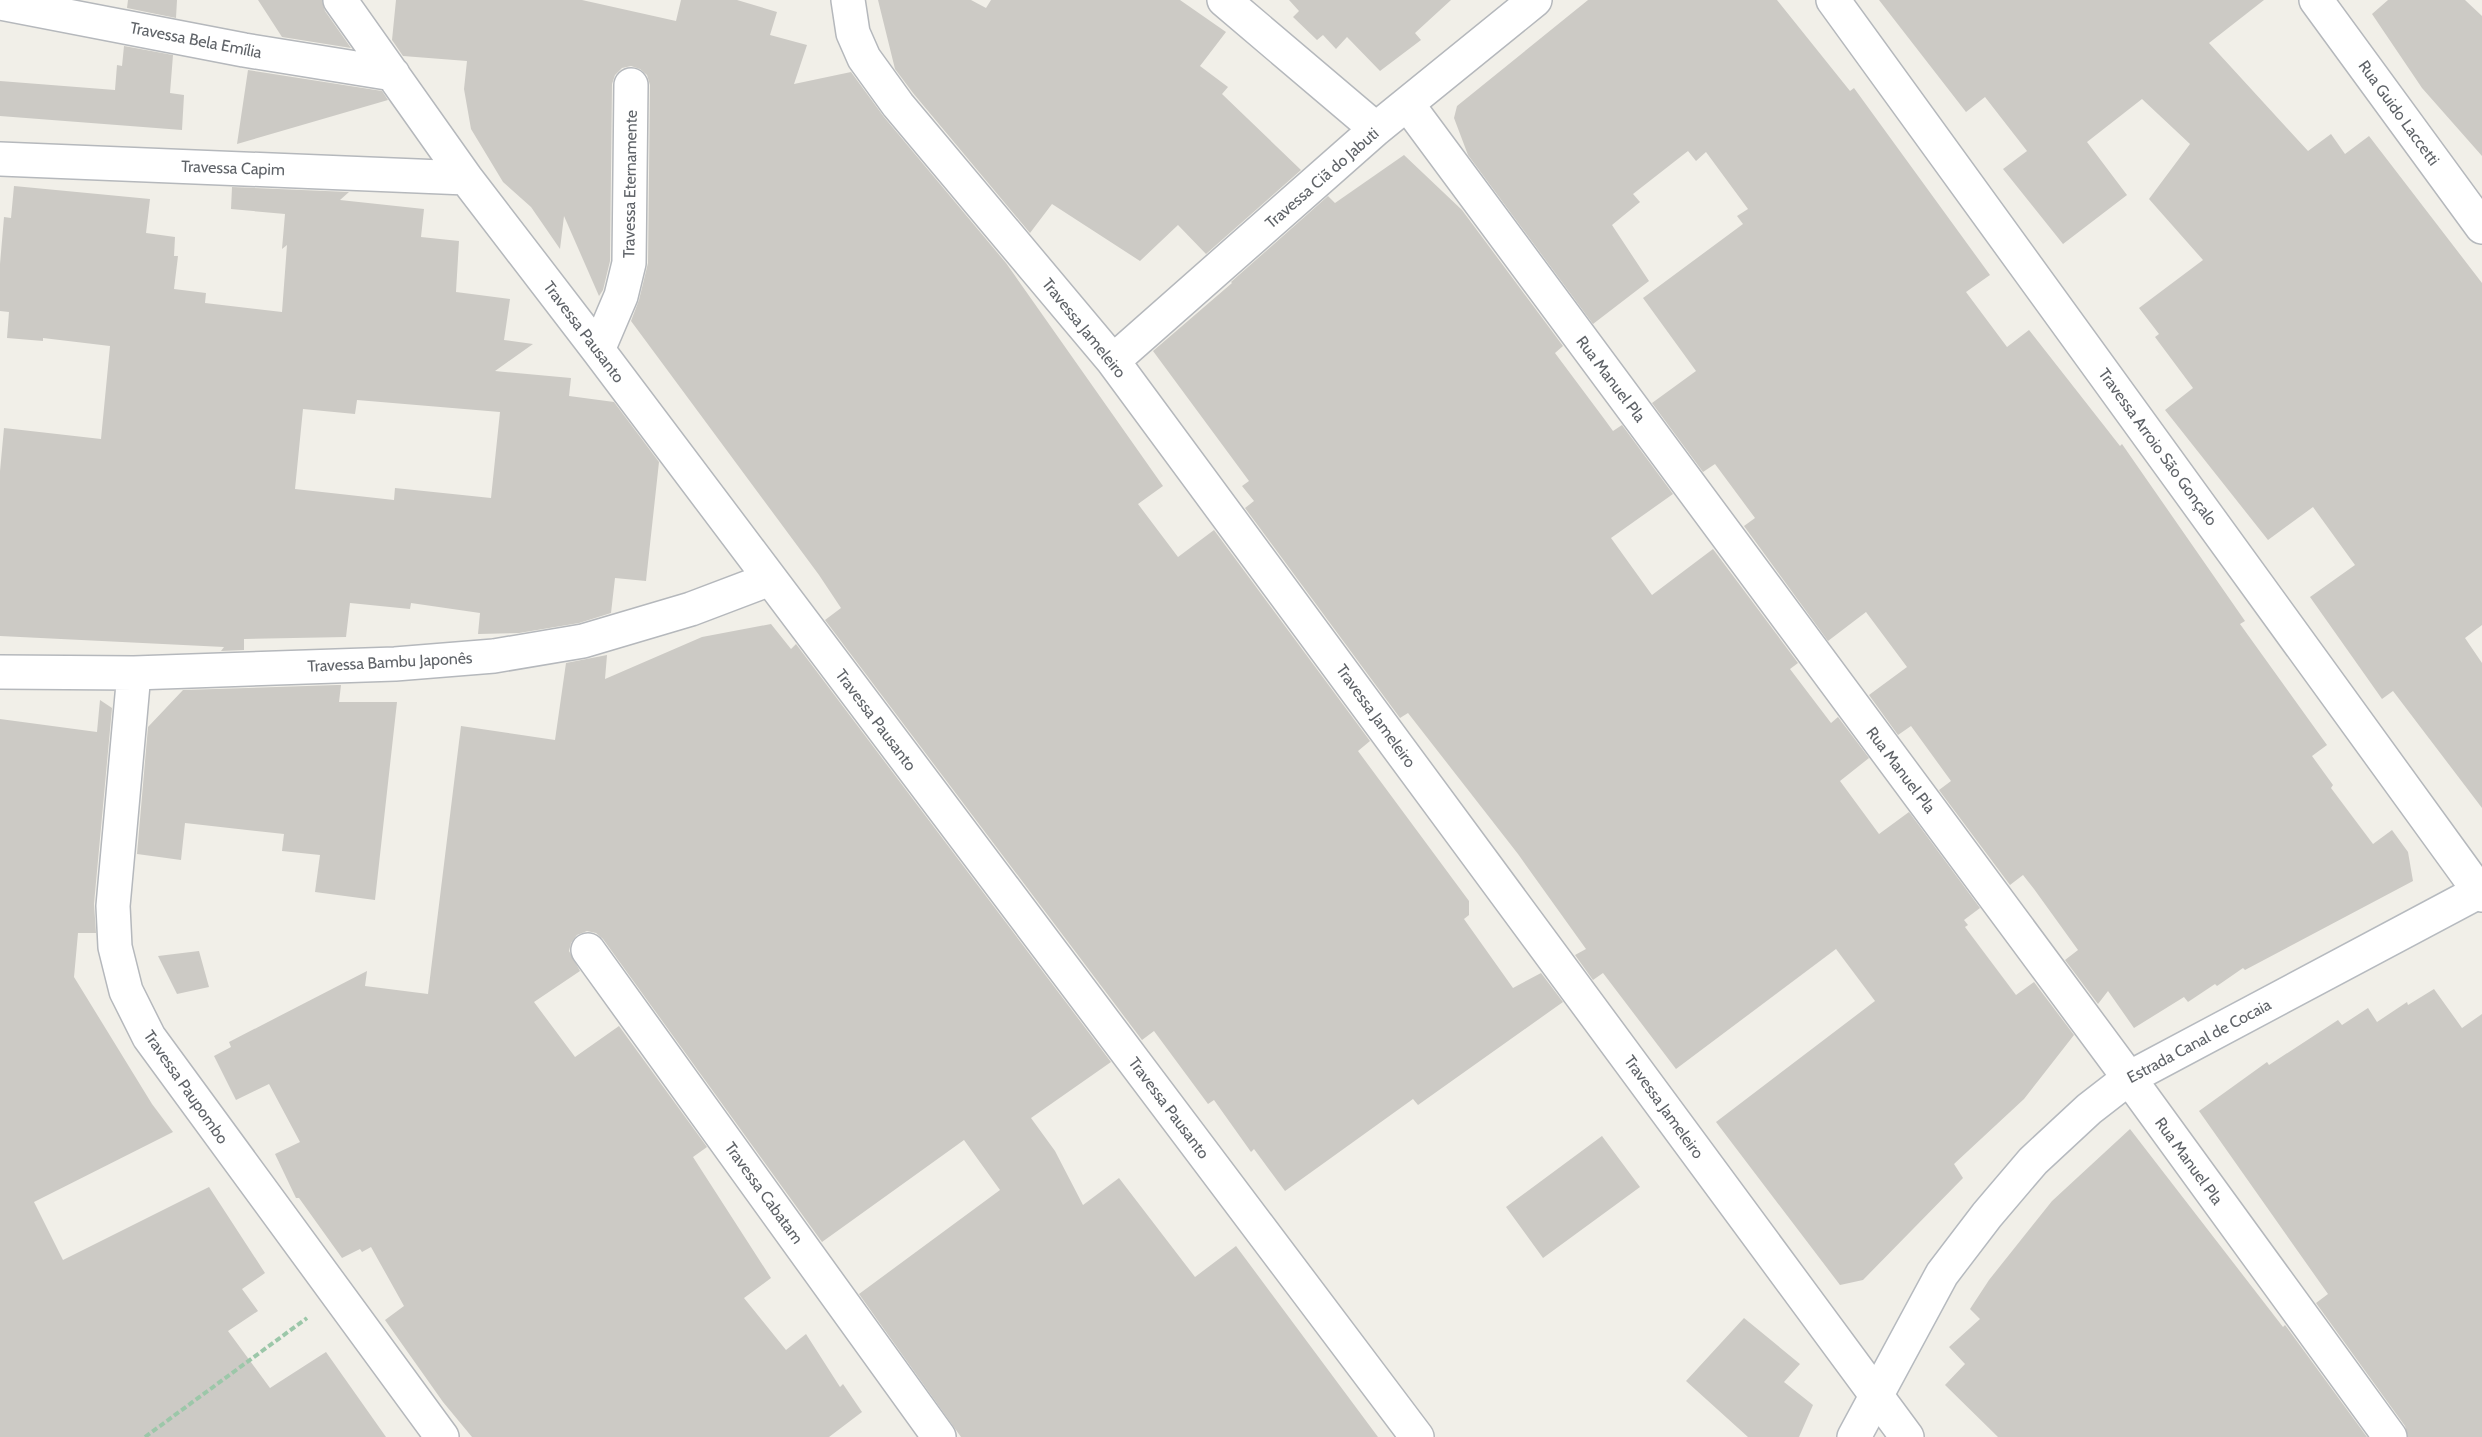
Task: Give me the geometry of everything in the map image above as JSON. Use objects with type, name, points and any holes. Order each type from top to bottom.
[{"type":"street","name":"Travessa Pausanto","points":[[340,0],[466,178],[1417,1437]]},
{"type":"street","name":"Travessa Jameleiro","points":[[848,0],[853,33],[864,58],[898,105],[1113,361],[1907,1437]]},
{"type":"street","points":[[1224,0],[1376,129]]},
{"type":"street","name":"Travessa Ciã do Jabuti","points":[[1113,361],[1376,129],[1535,0]]},
{"type":"street","name":"Rua Guido Laccetti","points":[[2316,0],[2482,227]]},
{"type":"street","name":"Travessa Bela Emília","points":[[0,3],[244,50],[393,74]]},
{"type":"street","name":"Travessa Arroio São Gonçalo","points":[[1849,6],[2481,892]]},
{"type":"street","name":"Travessa Eternamente","points":[[598,350],[621,296],[629,263],[632,85]]},
{"type":"street","name":"Rua Manuel Pla","points":[[1408,105],[2128,1078],[2390,1437]]},
{"type":"street","name":"Travessa Capim","points":[[0,159],[466,178]]},
{"type":"street","name":"Travessa Bambu Japonês","points":[[0,672],[134,673],[394,664],[494,656],[583,641],[691,609],[770,579]]},
{"type":"street","name":"Travessa Paupombo","points":[[134,673],[113,906],[115,947],[126,991],[149,1037],[441,1437]]},
{"type":"street","name":"Estrada Canal de Cocaia","points":[[1854,1437],[1942,1274],[1987,1215],[2033,1161],[2089,1109],[2128,1078],[2481,892]]},
{"type":"street","name":"Travessa Cabatam","points":[[588,950],[939,1437]]},
{"type":"path","points":[[145,1437],[337,1296]]},
{"type":"building","points":[[128,0],[177,0],[176,18],[127,8]]},
{"type":"building","points":[[258,0],[322,0],[325,11],[351,48],[282,37]]},
{"type":"building","points":[[396,0],[582,0],[676,21],[681,0],[737,0],[777,12],[770,35],[807,45],[794,84],[851,72],[884,117],[1006,263],[1163,486],[1138,504],[1178,557],[1214,530],[1370,741],[1358,751],[1469,901],[1469,915],[1464,919],[1513,988],[1541,973],[1563,1002],[1418,1105],[1413,1099],[1285,1191],[1254,1149],[1251,1152],[1214,1100],[1208,1104],[1154,1031],[1142,1040],[825,620],[841,608],[631,321],[648,263],[650,85],[647,75],[631,66],[622,68],[615,75],[612,84],[610,261],[603,290],[599,296],[564,216],[560,249],[531,207],[503,182],[471,129],[464,89],[467,61],[403,56],[392,40]]},
{"type":"building","points":[[878,0],[971,0],[986,8],[991,0],[1180,0],[1226,32],[1200,66],[1228,87],[1222,94],[1301,170],[1206,254],[1178,225],[1140,261],[1052,204],[1030,233],[895,69]]},
{"type":"building","points":[[1289,0],[1451,0],[1415,33],[1421,40],[1380,71],[1347,37],[1336,49],[1323,35],[1317,40],[1293,17],[1299,11]]},
{"type":"building","points":[[1588,0],[1777,0],[1850,91],[1854,88],[1990,275],[1966,292],[2007,347],[2029,330],[2120,446],[2122,444],[2245,621],[2240,624],[2327,745],[2312,756],[2333,785],[2331,788],[2373,844],[2392,830],[2408,852],[2413,881],[2245,970],[2243,968],[2188,1002],[2184,997],[2134,1028],[2108,991],[2098,1004],[2065,960],[2078,950],[2034,889],[2023,875],[2010,885],[1939,790],[1951,781],[1911,726],[1898,735],[1869,695],[1907,667],[1866,612],[1828,641],[1744,526],[1755,518],[1715,464],[1703,472],[1652,403],[1696,371],[1643,298],[1743,224],[1737,216],[1748,209],[1706,152],[1696,161],[1688,151],[1633,194],[1640,202],[1612,225],[1649,281],[1593,324],[1468,155],[1454,118],[1457,106]]},
{"type":"building","points":[[1879,0],[2264,0],[2209,43],[2308,151],[2331,134],[2345,154],[2369,136],[2482,283],[2482,625],[2465,638],[2482,663],[2482,808],[2393,691],[2382,699],[2310,597],[2355,565],[2313,507],[2268,540],[2165,410],[2193,388],[2155,337],[2159,334],[2139,308],[2203,260],[2149,199],[2190,144],[2142,99],[2087,142],[2127,195],[2063,244],[2003,169],[2027,151],[1985,97],[1966,112]]},
{"type":"building","points":[[2388,0],[2465,0],[2482,16],[2482,156],[2422,88],[2372,14]]},
{"type":"building","points":[[124,46],[173,55],[170,93],[184,95],[182,130],[0,116],[0,81],[115,90],[117,65],[122,66]]},
{"type":"building","points":[[248,70],[382,91],[388,100],[237,144]]},
{"type":"building","points":[[1404,155],[1462,210],[1563,346],[1555,353],[1613,431],[1622,425],[1673,494],[1611,538],[1652,595],[1713,549],[1798,663],[1790,669],[1831,723],[1838,717],[1869,758],[1840,781],[1879,834],[1909,812],[1980,908],[1964,920],[1968,925],[1965,927],[2016,995],[2034,982],[2074,1035],[2024,1099],[1954,1164],[1963,1178],[1863,1280],[1840,1285],[1716,1122],[1875,1001],[1836,949],[1676,1069],[1603,973],[1593,980],[1575,955],[1586,949],[1518,854],[1408,713],[1400,718],[1245,508],[1254,501],[1242,486],[1249,481],[1153,351],[1328,196],[1335,203]]},
{"type":"building","points":[[14,186],[150,199],[146,233],[175,237],[174,256],[178,256],[174,289],[206,293],[205,303],[282,312],[287,245],[282,249],[285,214],[231,209],[232,187],[349,192],[340,200],[424,209],[421,237],[459,241],[456,292],[510,299],[504,340],[533,344],[495,371],[571,378],[569,396],[614,402],[659,462],[646,581],[615,578],[611,613],[579,623],[519,633],[478,634],[480,613],[411,603],[410,609],[350,603],[346,637],[244,639],[244,650],[221,651],[224,647],[0,636],[0,471],[4,428],[101,439],[110,346],[43,338],[43,341],[7,338],[9,312],[0,311],[0,264],[4,217],[11,218]],"holes":[[[357,400],[500,412],[491,498],[395,488],[394,500],[295,489],[303,409],[355,414]]]},
{"type":"building","points":[[771,624],[791,649],[796,644],[1111,1062],[1031,1118],[1055,1151],[1083,1205],[1119,1178],[1195,1277],[1236,1246],[1378,1437],[961,1437],[859,1294],[1000,1190],[964,1140],[822,1242],[603,939],[596,933],[587,931],[577,935],[569,951],[580,971],[534,1002],[575,1057],[619,1026],[707,1147],[693,1157],[771,1278],[744,1298],[786,1350],[806,1334],[840,1387],[843,1384],[862,1412],[829,1437],[472,1437],[443,1402],[385,1320],[404,1306],[371,1247],[362,1252],[360,1249],[342,1258],[299,1198],[296,1198],[275,1154],[300,1142],[269,1084],[236,1100],[214,1056],[231,1047],[229,1042],[367,971],[365,986],[428,994],[461,726],[555,740],[566,663],[607,655],[605,679],[702,637]]},
{"type":"building","points":[[341,685],[339,702],[397,702],[375,900],[315,892],[320,855],[282,851],[284,834],[185,823],[181,860],[137,854],[148,727],[183,690]]},
{"type":"building","points":[[100,700],[112,708],[94,904],[96,933],[78,933],[74,977],[152,1104],[173,1132],[34,1202],[63,1260],[209,1187],[265,1273],[242,1289],[258,1311],[228,1331],[270,1388],[326,1352],[386,1437],[0,1437],[0,719],[97,732]]},
{"type":"building","points":[[199,951],[209,987],[177,994],[158,956]]},
{"type":"building","points":[[2434,989],[2462,1028],[2482,1014],[2482,1437],[2408,1437],[2405,1426],[2316,1303],[2328,1294],[2199,1111],[2267,1062],[2269,1065],[2338,1020],[2342,1025],[2368,1008],[2377,1022],[2407,1002],[2408,1005]]},
{"type":"building","points":[[2130,1129],[2283,1327],[2285,1325],[2367,1437],[1998,1437],[1945,1385],[1965,1364],[1949,1347],[1980,1319],[1970,1309],[1989,1280],[2052,1201]]},
{"type":"building","points":[[1602,1136],[1640,1187],[1543,1258],[1506,1207]]},
{"type":"building","points":[[1744,1318],[1800,1364],[1784,1382],[1813,1405],[1799,1437],[1748,1437],[1686,1381]]}]
